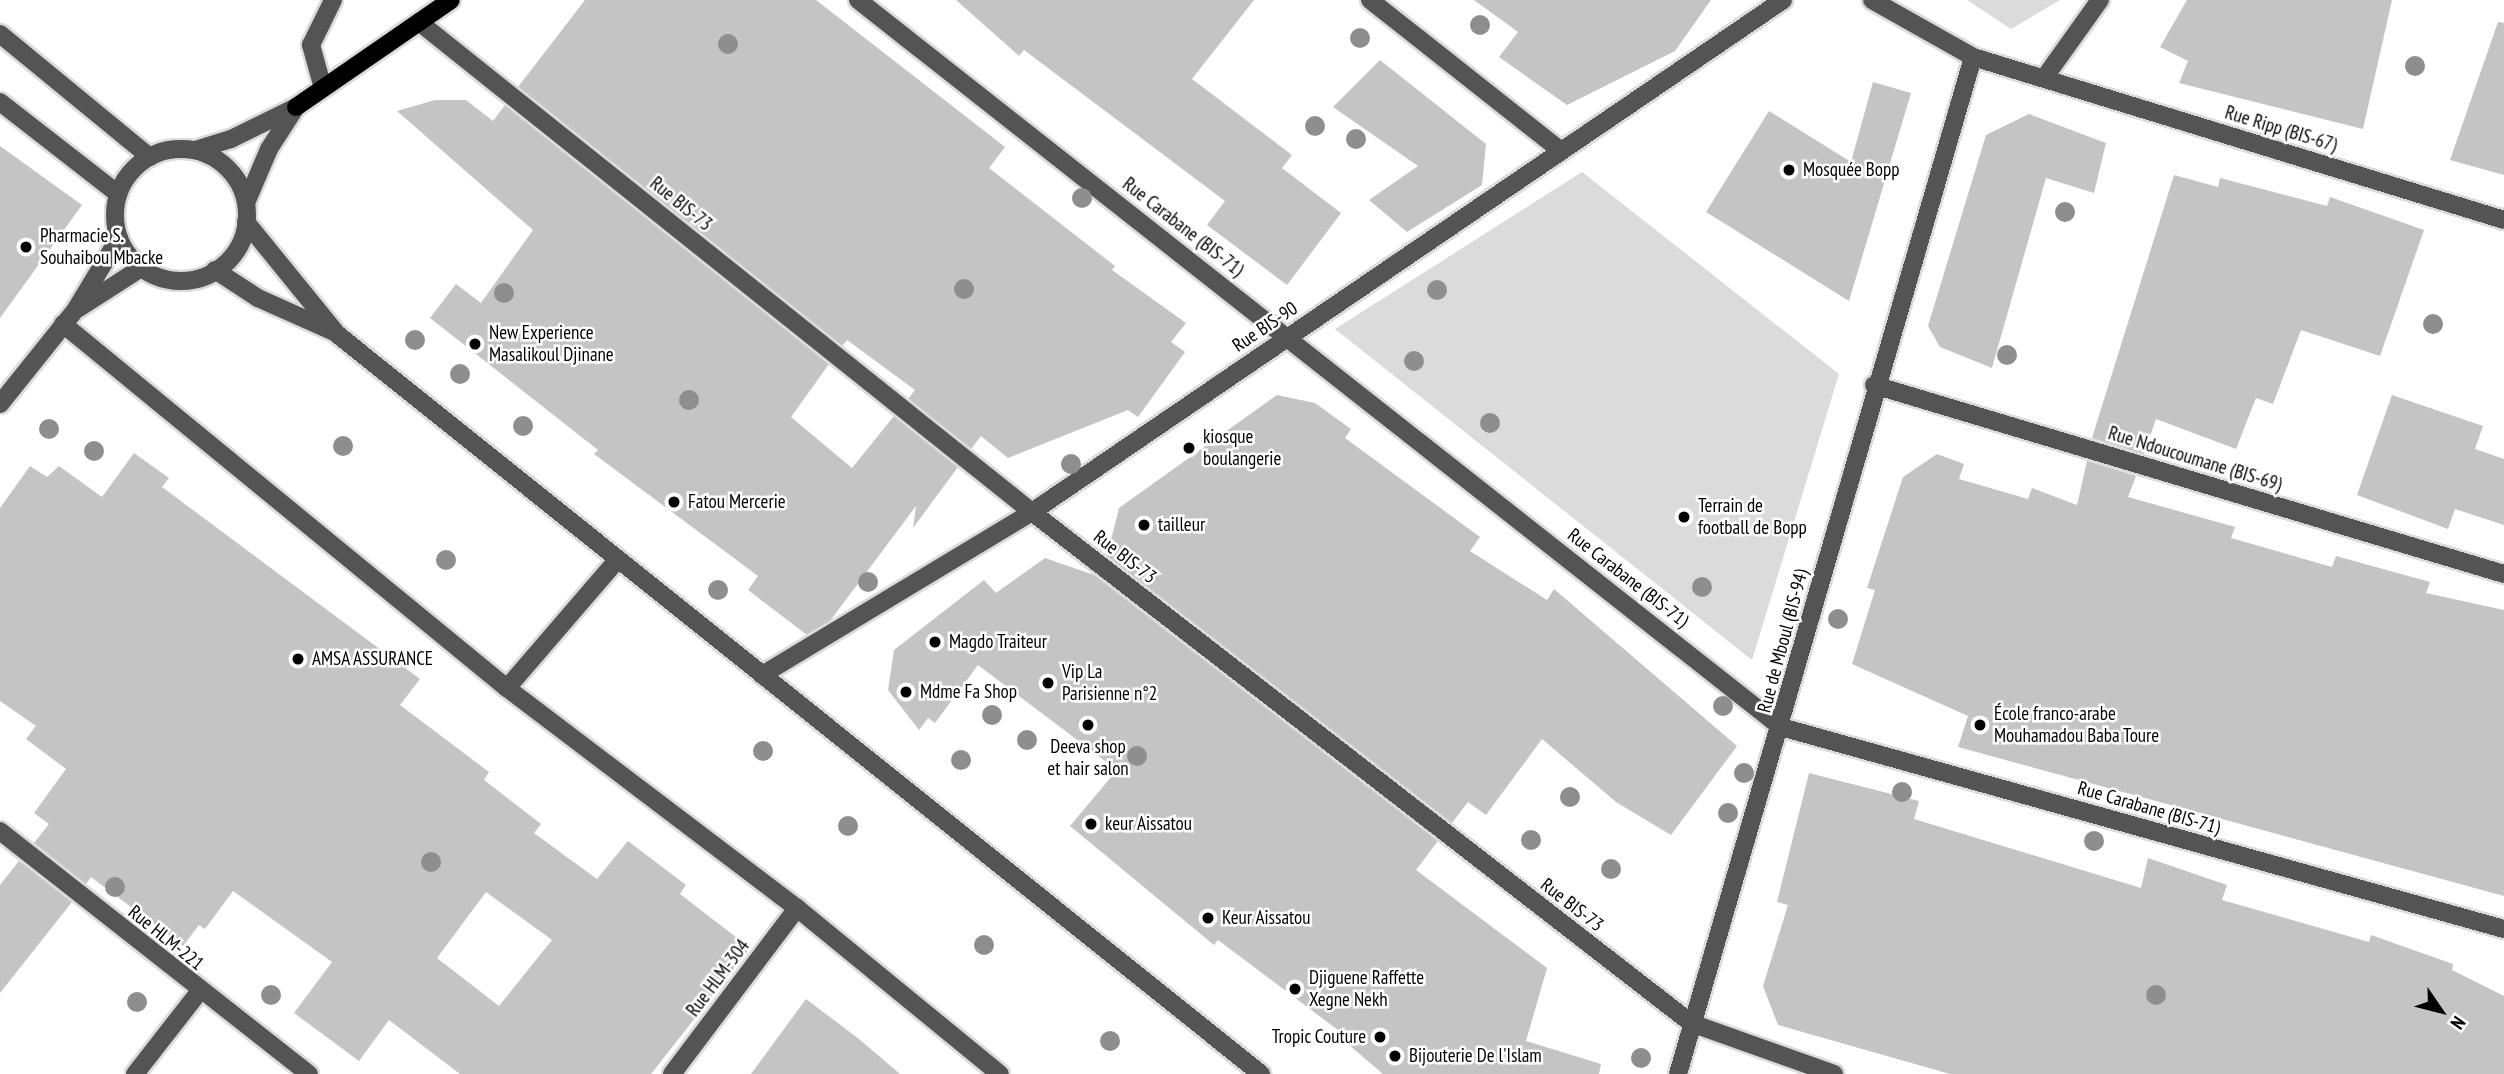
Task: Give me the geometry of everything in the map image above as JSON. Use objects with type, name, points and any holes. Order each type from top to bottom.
[{"type":"main road","points":[[296,107],[451,0]]},
{"type":"street","points":[[323,88],[311,45],[333,0]]},
{"type":"street","name":"Rue Carabane (BIS-71)","points":[[858,0],[1289,336],[1782,727],[2504,929]]},
{"type":"street","points":[[1370,0],[1560,150]]},
{"type":"street","name":"Rue BIS-90","points":[[762,675],[1032,512],[1783,0]]},
{"type":"street","name":"Rue Ripp (BIS-67)","points":[[1872,0],[1973,57],[2504,220]]},
{"type":"street","points":[[2045,77],[2100,0]]},
{"type":"street","name":"Rue BIS-73","points":[[419,22],[1032,512],[1691,1023],[1835,1074]]},
{"type":"street","points":[[0,34],[150,157]]},
{"type":"street","name":"Rue de Mboul (BIS-94)","points":[[1678,1074],[1691,1023],[1782,727],[1874,385],[1973,57]]},
{"type":"street","points":[[0,102],[118,194]]},
{"type":"street","points":[[195,150],[231,139],[296,107]]},
{"type":"street","points":[[246,203],[228,169],[195,150],[180,148],[150,157],[137,166],[118,194],[115,216],[119,238],[141,268],[177,281],[215,270],[236,249],[246,222],[246,203],[268,149],[296,107]]},
{"type":"street","points":[[246,222],[337,334],[1261,1074]]},
{"type":"street","points":[[0,404],[76,309],[119,238]]},
{"type":"street","points":[[76,309],[141,268]]},
{"type":"street","points":[[215,270],[258,298],[337,334]]},
{"type":"street","points":[[63,324],[507,688],[797,908],[1000,1074]]},
{"type":"street","name":"Rue Ndoucoumane (BIS-69)","points":[[1874,385],[2504,574]]},
{"type":"street","points":[[507,688],[618,559]]},
{"type":"street","name":"Rue HLM-221","points":[[0,831],[199,992],[309,1074]]},
{"type":"street","name":"Rue HLM-304","points":[[673,1074],[797,908]]},
{"type":"street","points":[[135,1074],[199,992]]},
{"type":"shaded area","points":[[1967,0],[2060,0],[2011,29]]},
{"type":"shaded area","name":"Terrain de football de Bopp","points":[[1582,172],[1839,374],[1752,660],[1335,329]]},
{"type":"building","points":[[585,0],[816,0],[1005,147],[989,168],[1115,266],[1112,270],[1186,323],[1171,342],[1185,352],[1138,417],[1128,410],[1008,458],[981,436],[971,449],[908,399],[915,390],[847,340],[842,346],[518,87]]},
{"type":"building","points":[[956,0],[1254,0],[1192,79],[1292,155],[1282,168],[1341,213],[1287,285],[1207,225],[1225,201],[1024,50],[1019,56]]},
{"type":"building","points":[[1474,0],[1711,0],[1675,51],[1567,105],[1499,57],[1518,32]]},
{"type":"building","points":[[2187,0],[2392,0],[2363,129],[2179,83],[2188,61],[2160,47]]},
{"type":"building","points":[[2498,22],[2504,23],[2504,175],[2450,160]]},
{"type":"building","points":[[1380,60],[1486,144],[1482,185],[1407,232],[1369,200],[1418,166],[1333,107]]},
{"type":"building","points":[[1873,82],[1911,93],[1849,301],[1706,212],[1769,111],[1851,162]]},
{"type":"building","points":[[435,100],[466,100],[493,121],[505,105],[829,364],[791,417],[852,468],[894,416],[958,467],[913,528],[916,506],[830,621],[807,635],[748,590],[758,576],[594,454],[598,450],[430,318],[456,284],[481,303],[533,230],[397,111]]},
{"type":"building","points":[[2029,114],[2106,143],[2094,193],[2046,178],[1992,368],[1940,347],[1928,326],[1986,135]]},
{"type":"building","name":"Pharmacie S. Souhaibou Mbacke","points":[[0,146],[82,205],[0,318]]},
{"type":"building","points":[[2174,175],[2218,187],[2220,178],[2327,206],[2330,197],[2424,230],[2380,356],[2301,330],[2273,404],[2256,398],[2236,449],[2156,419],[2144,454],[2092,438]]},
{"type":"building","points":[[1277,395],[1315,403],[1351,429],[1345,438],[1480,537],[1470,551],[1547,600],[1554,589],[1737,746],[1671,835],[1616,802],[1542,739],[1486,815],[1468,802],[1452,823],[1107,556],[1119,508]]},
{"type":"building","points":[[2392,395],[2483,426],[2475,449],[2504,459],[2504,525],[2455,509],[2448,529],[2357,495]]},
{"type":"building","points":[[134,453],[169,478],[162,487],[420,679],[400,705],[489,772],[484,780],[541,824],[534,833],[597,879],[628,841],[686,885],[680,894],[750,948],[651,1074],[460,1074],[389,1020],[359,1061],[294,1013],[332,962],[233,891],[205,929],[199,925],[183,946],[91,877],[86,884],[34,843],[49,824],[34,813],[66,769],[26,739],[36,726],[0,701],[0,508],[30,466],[47,477],[59,466],[102,497]],"holes":[[[486,892],[552,940],[499,1006],[437,958]]]},
{"type":"building","points":[[1937,454],[1964,464],[1959,479],[2028,499],[2032,488],[2077,505],[2087,461],[2136,476],[2128,497],[2235,527],[2231,538],[2332,567],[2336,556],[2430,582],[2426,593],[2504,610],[2504,896],[1958,747],[1968,716],[1852,664],[1875,590],[1867,588],[1903,477]]},
{"type":"building","points":[[1045,558],[1094,575],[1438,841],[1416,870],[1547,968],[1526,1041],[1601,1064],[1599,1074],[1383,1074],[1335,1033],[1338,1030],[1218,940],[1214,945],[1070,826],[1117,770],[978,665],[935,723],[928,718],[919,730],[888,690],[894,650],[984,580],[996,593]]},
{"type":"building","points":[[1809,773],[1919,801],[1914,819],[2141,888],[2148,858],[2227,885],[2222,900],[2369,942],[2371,935],[2453,964],[2452,970],[2504,996],[2504,1074],[1950,1074],[1778,1025],[1763,986],[1788,905],[1777,902]]},
{"type":"building","points":[[19,861],[72,902],[0,993],[0,885]]},
{"type":"building","points":[[806,999],[859,1039],[900,1074],[751,1074]]},
{"type":"place","name":"Mosquée Bopp","points":[[1789,170]]},
{"type":"place","name":"Pharmacie S. Souhaibou Mbacke","points":[[26,247]]},
{"type":"place","name":"New Experience Masalikoul Djinane","points":[[475,344]]},
{"type":"place","name":"kiosque boulangerie","points":[[1189,448]]},
{"type":"place","name":"Fatou Mercerie","points":[[674,502]]},
{"type":"place","name":"Terrain de football de Bopp","points":[[1684,517]]},
{"type":"place","name":"tailleur","points":[[1144,525]]},
{"type":"place","name":"Magdo Traiteur","points":[[935,642]]},
{"type":"place","name":"AMSA ASSURANCE","points":[[298,659]]},
{"type":"place","name":"Vip La Parisienne n°2","points":[[1048,683]]},
{"type":"place","name":"Mdme Fa Shop","points":[[906,692]]},
{"type":"place","name":"Deeva shop et hair salon","points":[[1088,725]]},
{"type":"place","name":"École franco-arabe Mouhamadou Baba Toure","points":[[1980,725]]},
{"type":"place","name":"keur Aissatou","points":[[1091,824]]},
{"type":"place","name":"Keur Aissatou","points":[[1208,918]]},
{"type":"place","name":"Djiguene Raffette Xegne Nekh","points":[[1295,989]]},
{"type":"place","name":"Tropic Couture","points":[[1380,1037]]},
{"type":"place","name":"Bijouterie De l'Islam","points":[[1395,1056]]}]
